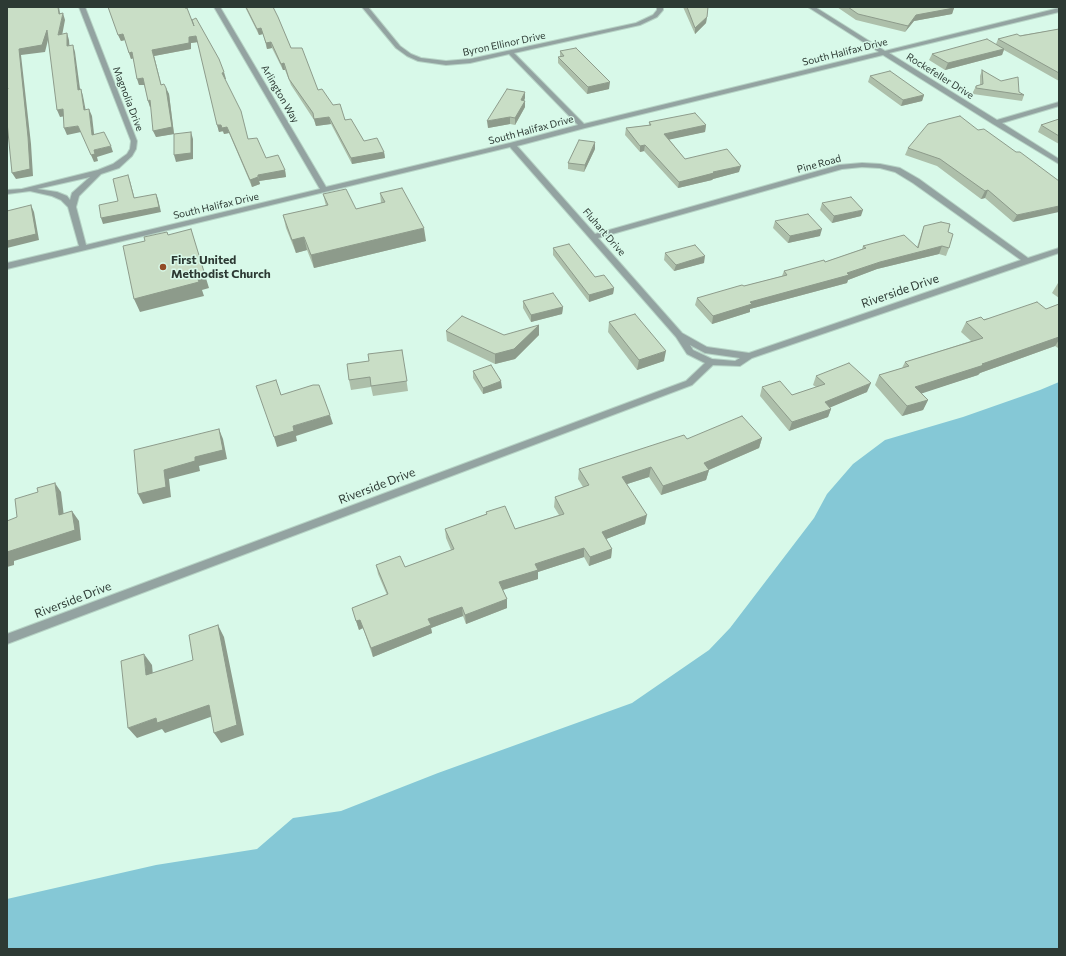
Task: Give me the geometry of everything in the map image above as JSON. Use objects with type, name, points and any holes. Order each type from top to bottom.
[{"type":"street","name":"Magnolia Drive","points":[[22,191],[100,172],[116,166],[130,155],[134,141],[82,7]]},
{"type":"street","name":"Arlington Way","points":[[217,7],[325,191]]},
{"type":"street","name":"Byron Ellinor Drive","points":[[365,7],[398,47],[409,55],[420,60],[433,62],[458,62],[638,24],[655,16],[660,10],[660,7]]},
{"type":"street","name":"Rockefeller Drive","points":[[811,7],[1059,162]]},
{"type":"street","name":"South Halifax Drive","points":[[7,266],[325,191],[583,126],[1059,10]]},
{"type":"street","points":[[510,52],[583,126]]},
{"type":"street","points":[[996,122],[1059,104]]},
{"type":"street","name":"Fluhart Drive","points":[[512,145],[679,335],[690,352],[712,362]]},
{"type":"street","name":"Pine Road","points":[[594,237],[842,167],[862,165],[880,166],[897,170],[916,181],[1027,261]]},
{"type":"street","points":[[72,208],[75,195],[85,184],[100,172]]},
{"type":"street","points":[[7,192],[41,191],[64,198],[72,208],[83,248]]},
{"type":"street","name":"Riverside Drive","points":[[7,639],[689,383],[712,362],[737,364],[749,356],[1059,250]]},
{"type":"street","name":"Fluhart Drive","points":[[679,335],[705,350],[723,353]]},
{"type":"street","name":"Riverside Drive","points":[[723,353],[749,356]]},
{"type":"water","points":[[1059,382],[1059,949],[7,949],[7,899],[156,865],[257,849],[293,818],[341,811],[438,773],[632,703],[709,650],[730,628],[814,518],[827,494],[853,464],[885,440],[963,417]]},
{"type":"building","points":[[7,7],[58,7],[59,14],[63,13],[58,35],[67,33],[67,46],[73,45],[78,90],[81,89],[84,110],[89,109],[92,135],[104,132],[111,146],[94,150],[95,154],[91,155],[78,126],[64,128],[63,109],[57,110],[47,30],[42,45],[19,49],[30,169],[12,173],[7,122]]},
{"type":"building","points":[[108,7],[187,8],[194,26],[192,20],[196,18],[219,59],[224,72],[222,73],[241,111],[248,139],[257,138],[266,158],[278,155],[285,170],[258,175],[258,177],[250,180],[227,127],[222,128],[221,125],[217,125],[196,36],[189,37],[189,43],[152,50],[161,85],[164,84],[166,88],[172,127],[153,131],[150,100],[148,101],[143,78],[137,79],[132,52],[129,53],[123,34],[118,35]]},
{"type":"building","points":[[246,7],[273,7],[291,48],[302,48],[318,90],[322,89],[333,105],[340,104],[345,120],[351,119],[364,141],[377,138],[384,152],[351,158],[329,117],[314,119],[313,113],[289,79],[284,63],[281,64],[271,42],[266,43],[261,28],[257,29]]},
{"type":"building","points":[[687,7],[708,7],[707,17],[695,28]]},
{"type":"building","points":[[848,7],[954,8],[916,15],[908,26],[858,14]]},
{"type":"building","points":[[1059,29],[1059,73],[998,39],[1017,34],[1020,36]]},
{"type":"building","points":[[987,39],[1004,49],[948,63],[932,54]]},
{"type":"building","points":[[576,48],[610,82],[588,87],[558,57],[564,56],[560,51]]},
{"type":"building","points":[[982,70],[1001,81],[1018,77],[1019,92],[1024,95],[976,88],[976,86],[983,84]]},
{"type":"building","points":[[890,71],[924,95],[903,100],[870,76]]},
{"type":"building","points":[[507,89],[525,92],[521,100],[525,101],[515,118],[510,117],[487,121]]},
{"type":"building","points":[[695,113],[706,125],[664,134],[685,159],[727,149],[741,166],[679,182],[645,145],[640,146],[626,128],[651,125],[649,122]]},
{"type":"building","points":[[960,116],[978,130],[984,129],[1016,152],[1020,152],[1059,181],[1059,206],[1017,215],[988,190],[985,191],[940,159],[908,148],[928,124]]},
{"type":"building","points":[[1059,119],[1059,136],[1041,125]]},
{"type":"building","points":[[191,132],[191,153],[174,155],[174,134]]},
{"type":"building","points":[[579,140],[595,142],[585,165],[568,163]]},
{"type":"building","points":[[128,175],[134,198],[156,194],[159,207],[101,218],[99,205],[118,201],[113,179]]},
{"type":"building","points":[[402,188],[424,228],[311,255],[304,237],[292,240],[283,215],[328,205],[323,194],[346,189],[356,209],[385,202],[380,193]]},
{"type":"building","points":[[851,197],[863,210],[834,216],[822,203]]},
{"type":"building","points":[[31,205],[36,234],[7,241],[7,211]]},
{"type":"building","points":[[808,214],[822,229],[790,236],[775,221]]},
{"type":"building","points":[[941,222],[950,224],[948,232],[953,234],[949,248],[942,246],[880,262],[847,273],[849,275],[750,302],[752,304],[713,316],[697,298],[742,285],[744,286],[787,275],[784,271],[824,260],[825,262],[866,248],[863,246],[904,235],[918,248],[924,226]]},
{"type":"building","points":[[191,229],[205,275],[197,277],[199,282],[134,299],[123,246],[145,241],[144,237],[167,232],[168,235]]},
{"type":"building","points":[[569,244],[595,277],[604,275],[614,288],[589,295],[553,248]]},
{"type":"building","points":[[695,245],[705,256],[676,265],[665,253]]},
{"type":"building","points":[[553,293],[563,307],[531,315],[523,301]]},
{"type":"building","points":[[1037,302],[1046,309],[1059,304],[1059,337],[982,364],[984,365],[915,387],[928,400],[907,406],[879,375],[909,366],[905,362],[983,338],[966,322],[981,317],[984,320]]},
{"type":"building","points":[[635,314],[666,351],[639,360],[609,322]]},
{"type":"building","points":[[462,316],[504,335],[539,325],[514,349],[495,354],[446,331]]},
{"type":"building","points":[[402,350],[407,381],[371,386],[370,377],[349,380],[347,364],[369,361],[368,354]]},
{"type":"building","points":[[849,363],[871,383],[825,402],[831,409],[792,422],[762,387],[780,381],[792,395],[825,384],[816,376]]},
{"type":"building","points":[[491,365],[501,381],[483,388],[473,371]]},
{"type":"building","points":[[276,380],[281,395],[313,385],[319,385],[330,415],[293,426],[294,431],[274,437],[256,386]]},
{"type":"building","points":[[742,416],[762,438],[704,463],[709,470],[663,486],[651,467],[622,477],[647,515],[602,532],[612,549],[590,557],[584,548],[535,564],[538,570],[499,582],[507,599],[465,615],[462,607],[428,619],[431,625],[371,648],[360,620],[356,621],[352,608],[388,594],[376,565],[400,556],[405,567],[454,549],[445,529],[505,506],[515,529],[564,514],[555,497],[589,485],[579,469],[684,435],[687,439]]},
{"type":"building","points":[[219,429],[223,450],[195,457],[195,461],[164,470],[166,487],[138,494],[134,450]]},
{"type":"building","points":[[55,483],[59,515],[72,511],[75,530],[7,552],[7,521],[17,517],[15,499],[38,492],[37,488]]},
{"type":"building","points":[[218,625],[237,725],[214,733],[209,705],[157,723],[156,718],[128,728],[121,661],[144,654],[146,675],[193,660],[189,635]]},
{"type":"place","name":"First United Methodist Church","points":[[163,267]]}]
